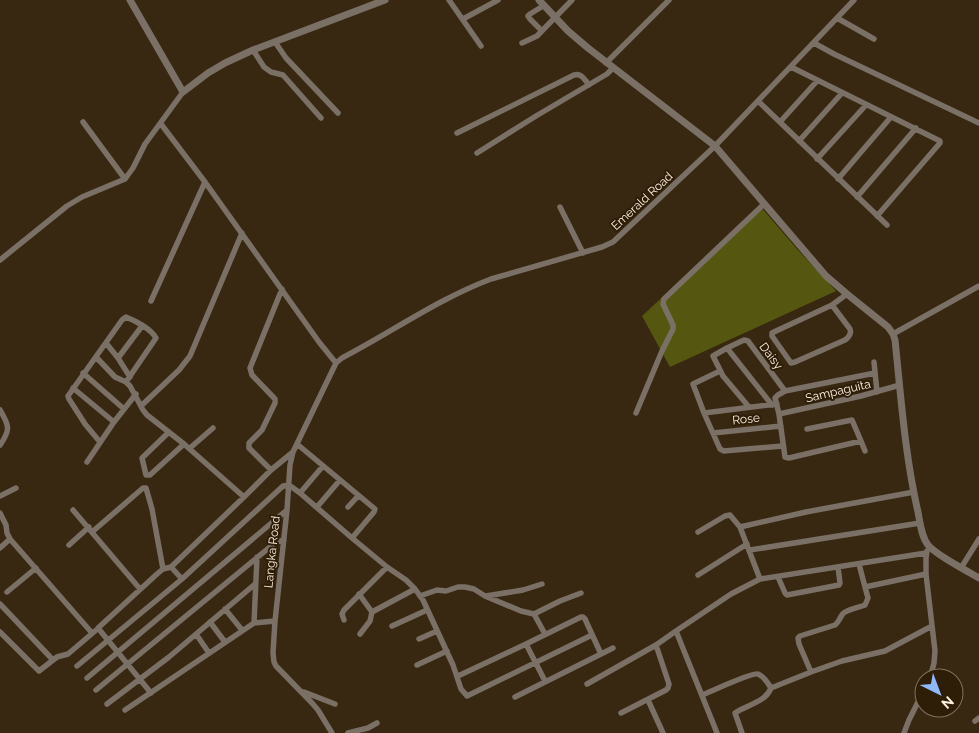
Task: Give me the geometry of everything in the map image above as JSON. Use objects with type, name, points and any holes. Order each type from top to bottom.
[{"type":"street","points":[[0,260],[67,206],[82,197],[125,179],[134,168],[145,144],[183,92],[216,67],[253,50],[385,0]]},
{"type":"street","points":[[449,0],[481,46]]},
{"type":"street","points":[[463,20],[498,0]]},
{"type":"street","points":[[522,43],[534,38],[572,0]]},
{"type":"street","points":[[606,63],[669,0]]},
{"type":"street","name":"Emerald Road","points":[[336,363],[467,289],[491,280],[606,246],[613,242],[714,146],[854,0]]},
{"type":"street","points":[[132,1],[183,92]]},
{"type":"street","points":[[542,31],[528,16],[541,3],[573,35],[606,63],[714,146],[820,269],[847,294],[879,318],[893,334],[914,492],[928,550],[926,574],[935,651],[933,668]]},
{"type":"street","points":[[837,18],[874,39]]},
{"type":"street","points":[[274,42],[286,58],[338,113]]},
{"type":"street","points":[[814,43],[979,123]]},
{"type":"street","points":[[253,50],[264,67],[271,72],[283,75],[321,118]]},
{"type":"street","points":[[790,67],[940,140],[940,144],[877,216]]},
{"type":"street","points":[[477,153],[607,74],[613,68]]},
{"type":"street","points":[[457,132],[574,75],[582,76],[589,84]]},
{"type":"street","points":[[780,122],[817,81]]},
{"type":"street","points":[[799,141],[842,93]]},
{"type":"street","points":[[758,101],[887,224]]},
{"type":"street","points":[[817,159],[866,105]]},
{"type":"street","points":[[838,179],[891,117]]},
{"type":"street","points":[[83,122],[125,179]]},
{"type":"street","points":[[161,124],[336,363]]},
{"type":"street","points":[[857,197],[916,128]]},
{"type":"street","points":[[151,301],[205,182]]},
{"type":"street","points":[[636,413],[673,328],[663,304],[664,299],[764,204]]},
{"type":"street","points":[[560,206],[583,253]]},
{"type":"street","points":[[142,405],[180,370],[190,356],[242,233]]},
{"type":"street","points":[[893,334],[979,286]]},
{"type":"street","points":[[271,470],[249,448],[249,443],[262,430],[276,403],[275,399],[252,375],[250,368],[282,289]]},
{"type":"street","points":[[832,305],[850,329],[850,336],[845,340],[791,363],[772,336],[772,333],[832,305],[847,294]]},
{"type":"street","points":[[100,442],[85,424],[69,399],[69,395],[124,317],[142,326],[156,338],[128,379]]},
{"type":"street","points":[[118,358],[142,326]]},
{"type":"street","name":"Daisy","points":[[727,348],[744,340],[748,341],[785,391]]},
{"type":"street","points":[[106,343],[118,358],[145,412],[190,448],[244,497]]},
{"type":"street","points":[[749,407],[720,371],[713,356],[727,348],[775,404],[779,414],[785,457],[789,458],[860,441]]},
{"type":"street","points":[[96,356],[115,377],[128,379]]},
{"type":"street","points":[[874,362],[877,392]]},
{"type":"street","name":"Langka Road","points":[[332,733],[318,710],[274,662],[272,654],[291,460],[336,363]]},
{"type":"street","points":[[720,371],[693,384],[720,449],[783,446]]},
{"type":"street","points":[[84,373],[124,408]]},
{"type":"street","points":[[775,404],[775,397],[785,391],[875,373]]},
{"type":"street","name":"Sampaguita","points":[[779,414],[900,385]]},
{"type":"street","points":[[74,388],[114,422]]},
{"type":"street","points":[[87,462],[124,408],[136,394]]},
{"type":"street","points":[[704,413],[775,404]]},
{"type":"street","points":[[0,410],[8,426],[7,434],[0,445]]},
{"type":"street","points":[[807,429],[852,420],[865,452]]},
{"type":"street","name":"Rose","points":[[713,433],[781,426]]},
{"type":"street","points":[[190,448],[213,428]]},
{"type":"street","points":[[169,432],[142,456],[141,459],[146,475],[150,475],[184,444]]},
{"type":"street","points":[[297,444],[374,508],[375,510],[352,538]]},
{"type":"street","points":[[0,632],[38,671],[61,655],[68,654],[157,574],[163,569],[171,567],[271,470],[294,452]]},
{"type":"street","points":[[300,493],[323,466]]},
{"type":"street","points":[[316,508],[340,480]]},
{"type":"street","points":[[78,666],[182,579],[283,486],[289,485],[415,589],[438,631],[465,695],[469,696],[592,635]]},
{"type":"street","points":[[0,496],[16,488]]},
{"type":"street","points":[[69,545],[146,488],[152,509],[163,569]]},
{"type":"street","points":[[740,527],[806,512],[914,492]]},
{"type":"street","points":[[348,507],[358,496]]},
{"type":"street","points":[[73,510],[140,589]]},
{"type":"street","points":[[86,678],[287,510]]},
{"type":"street","points":[[0,513],[10,539],[92,633]]},
{"type":"street","points":[[698,532],[727,515],[732,517],[740,527],[760,579]]},
{"type":"street","points":[[750,550],[920,523]]},
{"type":"street","points":[[0,548],[10,539]]},
{"type":"street","points":[[961,568],[979,539]]},
{"type":"street","points":[[96,690],[278,541],[284,540]]},
{"type":"street","points":[[698,575],[747,544]]},
{"type":"street","points":[[587,684],[656,645],[731,594],[760,579],[838,568],[928,550],[979,578]]},
{"type":"street","points":[[254,623],[258,557]]},
{"type":"street","points":[[811,672],[798,638],[838,624],[845,612],[865,604],[868,598],[859,564]]},
{"type":"street","points":[[171,567],[182,579]]},
{"type":"street","points":[[344,620],[343,612],[387,567]]},
{"type":"street","points":[[7,592],[36,568]]},
{"type":"street","points":[[778,577],[787,595],[840,584],[838,568]]},
{"type":"street","points":[[865,588],[926,574]]},
{"type":"street","points":[[107,704],[169,657],[256,584]]},
{"type":"street","points":[[485,596],[523,590],[542,584]]},
{"type":"street","points":[[420,596],[437,590],[446,591],[462,587],[474,589],[521,612],[534,614],[581,593]]},
{"type":"street","points":[[372,612],[415,589]]},
{"type":"street","points":[[359,594],[372,612],[370,621],[360,634]]},
{"type":"street","points":[[0,604],[53,660]]},
{"type":"street","points":[[224,609],[242,630]]},
{"type":"street","points":[[392,626],[427,610]]},
{"type":"street","points":[[534,614],[545,634]]},
{"type":"street","points":[[458,676],[583,616],[601,654]]},
{"type":"street","points":[[125,710],[242,630],[254,623],[275,621]]},
{"type":"street","points":[[210,622],[225,642]]},
{"type":"street","points":[[742,733],[736,713],[764,698],[771,688],[842,661],[885,651],[932,626]]},
{"type":"street","points":[[98,628],[151,693]]},
{"type":"street","points":[[419,640],[438,631]]},
{"type":"street","points":[[676,631],[717,733]]},
{"type":"street","points":[[196,634],[209,653]]},
{"type":"street","points":[[526,644],[546,681]]},
{"type":"street","points":[[621,713],[668,688],[669,684],[656,645]]},
{"type":"street","points":[[515,697],[613,648]]},
{"type":"street","points":[[417,665],[447,651]]},
{"type":"street","points":[[702,695],[755,673],[765,680],[771,688]]},
{"type":"street","points":[[303,692],[335,704]]},
{"type":"street","points":[[648,700],[662,733]]},
{"type":"street","points":[[904,733],[914,710]]},
{"type":"street","points":[[348,733],[368,728],[377,723]]},
{"type":"shaded area","points":[[761,207],[836,291],[670,367],[642,316]]}]
